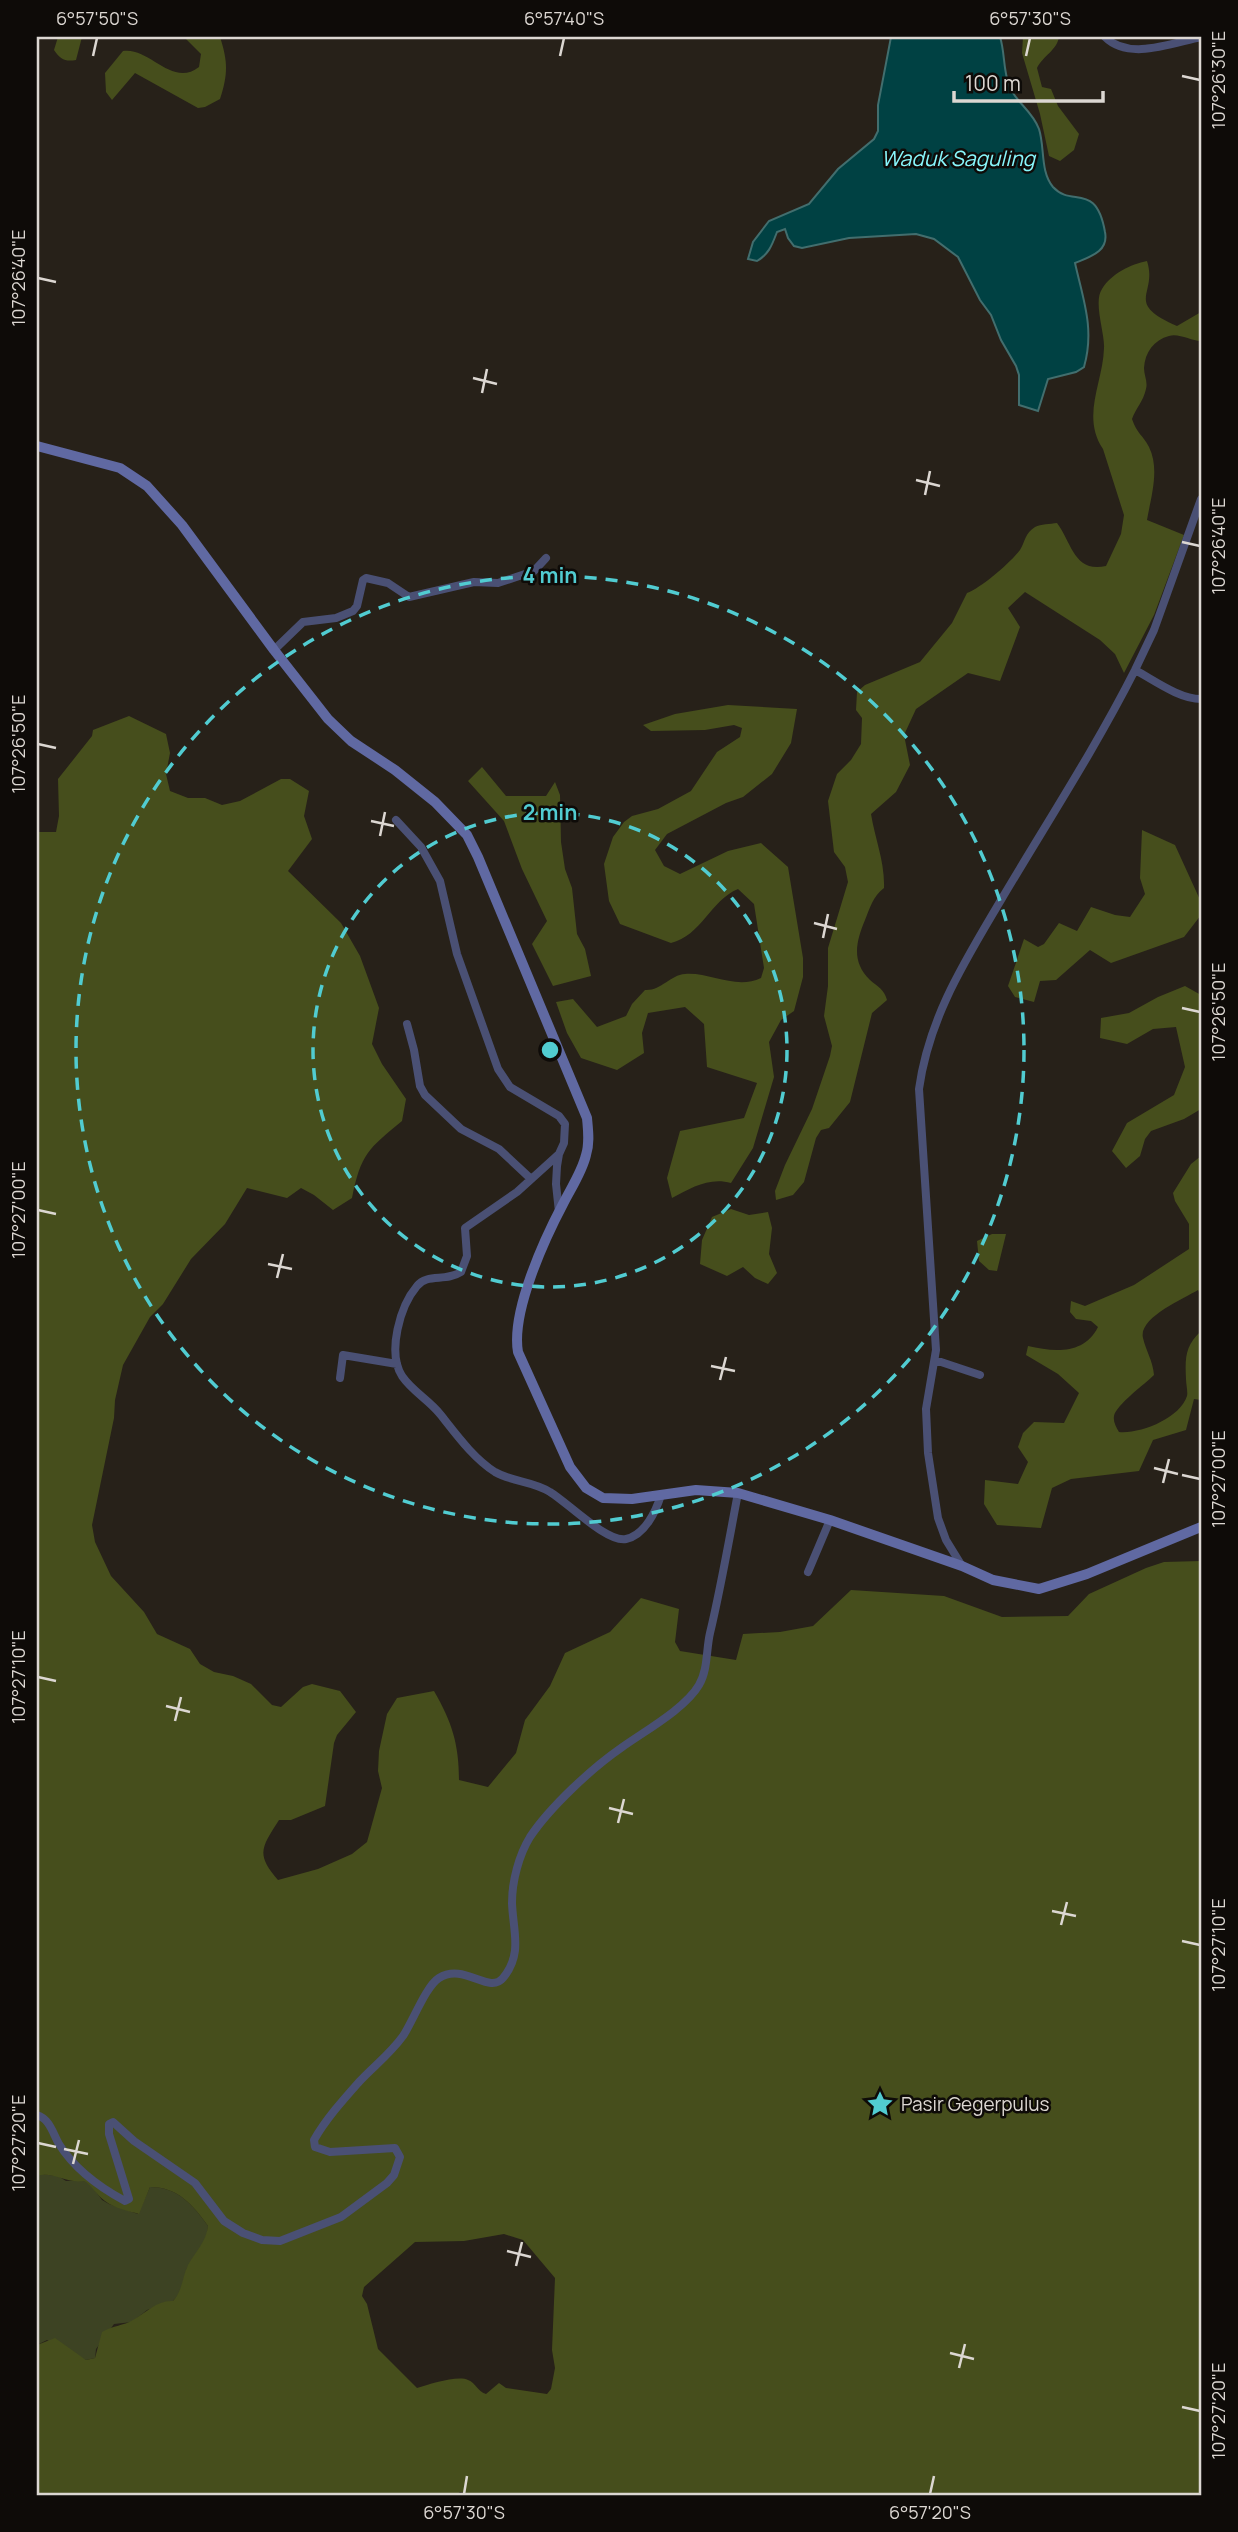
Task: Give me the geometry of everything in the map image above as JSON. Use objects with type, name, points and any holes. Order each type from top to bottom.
[{"type":"main road","points":[[37,446],[120,468],[160,497],[328,719],[351,741],[395,770],[435,802],[467,835],[587,1118],[587,1154],[559,1212],[520,1309],[516,1339],[518,1352],[578,1480],[586,1488],[603,1498],[632,1499],[696,1490],[738,1493],[830,1520],[962,1566],[993,1580],[1038,1589],[1087,1574],[1201,1527]]},
{"type":"street","points":[[1105,37],[1121,48],[1129,49],[1157,47],[1201,37]]},
{"type":"street","points":[[962,1566],[946,1540],[933,1496],[926,1409],[935,1360],[934,1285],[919,1089],[922,1062],[930,1035],[956,976],[1135,670],[1153,630],[1201,499]]},
{"type":"street","points":[[274,650],[303,622],[336,618],[353,611],[366,578],[388,583],[409,597],[474,582],[498,583],[536,570],[546,558]]},
{"type":"street","points":[[1135,670],[1175,691],[1201,699]]},
{"type":"street","points":[[397,820],[421,847],[440,881],[457,954],[498,1069],[510,1087],[559,1116],[565,1125],[565,1143],[559,1154],[517,1192],[465,1228],[467,1256],[461,1272],[445,1279],[428,1279],[416,1287],[398,1326],[397,1364],[410,1387],[436,1409],[488,1466],[504,1476],[548,1491],[616,1538],[623,1540],[636,1535],[650,1519],[661,1495]]},
{"type":"street","points":[[407,1024],[420,1086],[425,1095],[461,1129],[499,1149],[530,1178]]},
{"type":"street","points":[[559,1154],[556,1184],[559,1212]]},
{"type":"street","points":[[340,1378],[343,1355],[397,1364]]},
{"type":"street","points":[[935,1360],[980,1375]]},
{"type":"street","points":[[37,2115],[49,2124],[65,2155],[98,2187],[125,2201],[129,2199],[109,2134],[109,2124],[113,2122],[135,2141],[195,2183],[224,2221],[243,2233],[262,2240],[280,2241],[341,2217],[387,2183],[394,2175],[400,2157],[395,2148],[330,2152],[315,2147],[314,2140],[359,2081],[388,2056],[438,1979],[451,1973],[465,1974],[483,1983],[501,1982],[511,1967],[517,1946],[512,1902],[514,1881],[530,1837],[580,1781],[621,1747],[677,1707],[700,1684],[722,1585],[738,1493]]},
{"type":"street","points":[[807,1572],[830,1520]]},
{"type":"green space","points":[[58,37],[82,37],[76,60],[66,60],[56,53],[54,50]]},
{"type":"green space","points":[[184,37],[220,37],[226,68],[220,99],[198,108],[135,73],[112,100],[106,92],[105,73],[123,51],[133,51],[180,73],[199,67],[201,54]]},
{"type":"green space","points":[[1023,37],[1059,37],[1056,46],[1037,68],[1042,87],[1051,89],[1058,106],[1079,134],[1074,150],[1060,161],[1049,156],[1022,53]]},
{"type":"green space","points":[[1147,261],[1149,282],[1146,297],[1151,310],[1177,326],[1201,312],[1201,341],[1169,336],[1159,340],[1148,352],[1144,368],[1146,389],[1132,419],[1149,447],[1154,464],[1154,483],[1147,520],[1184,535],[1154,615],[1124,673],[1115,654],[1100,640],[1025,592],[1008,608],[1020,627],[1000,681],[968,673],[916,709],[904,735],[910,765],[896,792],[871,814],[884,888],[872,902],[857,951],[864,973],[887,1000],[872,1013],[850,1102],[829,1128],[821,1130],[816,1138],[804,1182],[793,1195],[776,1200],[775,1191],[812,1109],[832,1046],[824,1016],[828,986],[828,948],[848,882],[845,867],[834,852],[828,801],[837,774],[851,760],[861,744],[862,718],[856,710],[857,692],[865,685],[920,662],[952,623],[967,593],[987,581],[1009,562],[1035,527],[1057,523],[1080,561],[1095,567],[1106,566],[1121,534],[1124,515],[1094,424],[1093,412],[1104,348],[1099,302],[1102,289],[1116,274]]},
{"type":"green space","points":[[728,705],[797,709],[791,743],[772,774],[743,797],[667,834],[655,850],[664,866],[680,874],[728,851],[761,843],[788,867],[803,958],[803,977],[794,1011],[781,1020],[769,1042],[774,1077],[753,1148],[731,1183],[708,1182],[672,1198],[667,1178],[680,1131],[744,1118],[757,1083],[707,1067],[704,1024],[685,1007],[648,1013],[642,1033],[644,1053],[617,1070],[581,1058],[567,1033],[556,1002],[573,999],[597,1027],[626,1016],[632,1004],[645,990],[656,988],[680,975],[694,974],[742,982],[761,978],[764,968],[754,904],[738,889],[720,901],[690,933],[671,943],[620,924],[609,901],[604,864],[613,837],[624,822],[632,816],[658,809],[691,791],[717,752],[740,737],[742,728],[734,725],[705,730],[651,731],[643,725],[675,714]]},
{"type":"green space","points":[[129,716],[166,734],[170,753],[166,774],[170,791],[188,798],[205,798],[222,805],[240,801],[281,779],[290,779],[309,791],[304,816],[312,839],[288,871],[341,923],[360,956],[379,1008],[372,1044],[406,1099],[402,1121],[374,1146],[363,1162],[352,1198],[333,1210],[301,1188],[287,1198],[247,1188],[225,1224],[191,1259],[163,1304],[150,1317],[123,1365],[92,1525],[95,1542],[111,1576],[144,1612],[157,1634],[190,1649],[200,1664],[214,1672],[251,1684],[272,1705],[281,1707],[303,1687],[312,1684],[340,1691],[356,1712],[337,1735],[334,1743],[325,1806],[291,1820],[279,1820],[268,1837],[264,1857],[278,1880],[318,1869],[352,1854],[367,1842],[382,1788],[378,1771],[379,1751],[387,1714],[397,1698],[434,1691],[453,1734],[458,1755],[459,1780],[488,1787],[516,1753],[525,1720],[550,1686],[565,1653],[610,1632],[641,1598],[679,1609],[675,1642],[680,1651],[736,1660],[743,1634],[780,1632],[813,1626],[851,1590],[944,1596],[1002,1617],[1068,1616],[1089,1594],[1146,1568],[1164,1562],[1201,1561],[1201,2495],[476,2495],[460,2492],[456,2495],[37,2495],[37,2345],[55,2338],[86,2360],[95,2358],[102,2332],[129,2322],[157,2304],[173,2301],[208,2226],[190,2204],[169,2190],[150,2187],[139,2214],[121,2209],[102,2199],[84,2181],[71,2181],[49,2175],[37,2176],[37,832],[56,832],[59,816],[58,779],[92,736],[93,730]],"holes":[[[504,2234],[523,2240],[555,2278],[552,2350],[555,2368],[551,2389],[547,2394],[506,2388],[499,2383],[486,2394],[471,2381],[463,2379],[417,2388],[378,2349],[367,2304],[362,2296],[364,2287],[415,2242],[464,2241]]]},
{"type":"green space","points":[[482,767],[506,796],[546,796],[555,782],[560,795],[561,842],[565,869],[572,888],[577,934],[585,949],[591,976],[553,986],[532,944],[547,921],[522,869],[504,821],[468,781]]},
{"type":"green space","points":[[1142,830],[1175,845],[1201,902],[1201,915],[1184,937],[1111,963],[1090,950],[1056,980],[1040,981],[1034,1002],[1015,997],[1008,986],[1024,939],[1038,947],[1044,944],[1059,923],[1077,931],[1091,907],[1130,917],[1145,894],[1140,878]]},
{"type":"green space","points":[[1185,986],[1201,995],[1201,1109],[1184,1119],[1151,1131],[1145,1139],[1140,1156],[1126,1168],[1112,1151],[1127,1123],[1174,1095],[1185,1067],[1176,1027],[1153,1029],[1127,1044],[1100,1038],[1101,1018],[1129,1013]]},
{"type":"green space","points":[[1201,1156],[1201,1296],[1198,1290],[1163,1310],[1147,1323],[1143,1338],[1154,1375],[1120,1406],[1114,1418],[1119,1432],[1128,1432],[1159,1423],[1177,1411],[1187,1396],[1187,1353],[1201,1331],[1201,1400],[1194,1399],[1186,1430],[1153,1440],[1139,1471],[1071,1479],[1052,1488],[1041,1528],[997,1525],[984,1504],[985,1480],[1018,1484],[1028,1462],[1018,1447],[1023,1433],[1034,1422],[1064,1423],[1079,1393],[1058,1374],[1026,1355],[1028,1346],[1058,1350],[1085,1343],[1098,1327],[1091,1321],[1076,1319],[1070,1312],[1071,1301],[1085,1306],[1134,1285],[1189,1249],[1189,1224],[1173,1193],[1191,1164]]},
{"type":"green space","points":[[731,1209],[749,1215],[768,1212],[772,1228],[769,1254],[777,1273],[768,1284],[755,1278],[743,1267],[727,1276],[700,1264],[702,1240],[712,1217]]},
{"type":"green space","points":[[992,1234],[1006,1234],[997,1271],[989,1270],[979,1261],[977,1241]]},
{"type":"green space","points":[[37,2176],[58,2176],[66,2181],[83,2180],[91,2185],[102,2200],[138,2214],[150,2187],[169,2190],[190,2204],[208,2226],[207,2237],[187,2268],[180,2293],[173,2301],[147,2310],[132,2322],[114,2324],[96,2349],[95,2358],[86,2360],[47,2340],[37,2345]]},
{"type":"water","name":"Waduk Saguling","points":[[891,37],[1000,37],[1009,85],[1039,129],[1044,167],[1049,181],[1060,193],[1090,201],[1101,216],[1105,232],[1104,244],[1097,253],[1075,263],[1088,327],[1084,367],[1076,372],[1048,379],[1038,411],[1019,405],[1019,375],[991,315],[980,300],[958,257],[934,239],[916,234],[849,238],[802,248],[794,246],[785,229],[777,232],[770,249],[761,258],[757,261],[748,259],[753,242],[769,221],[809,204],[838,169],[874,139],[878,131],[878,105]]},
{"type":"place","name":"Pasir Gegerpulus","points":[[880,2104]]}]
